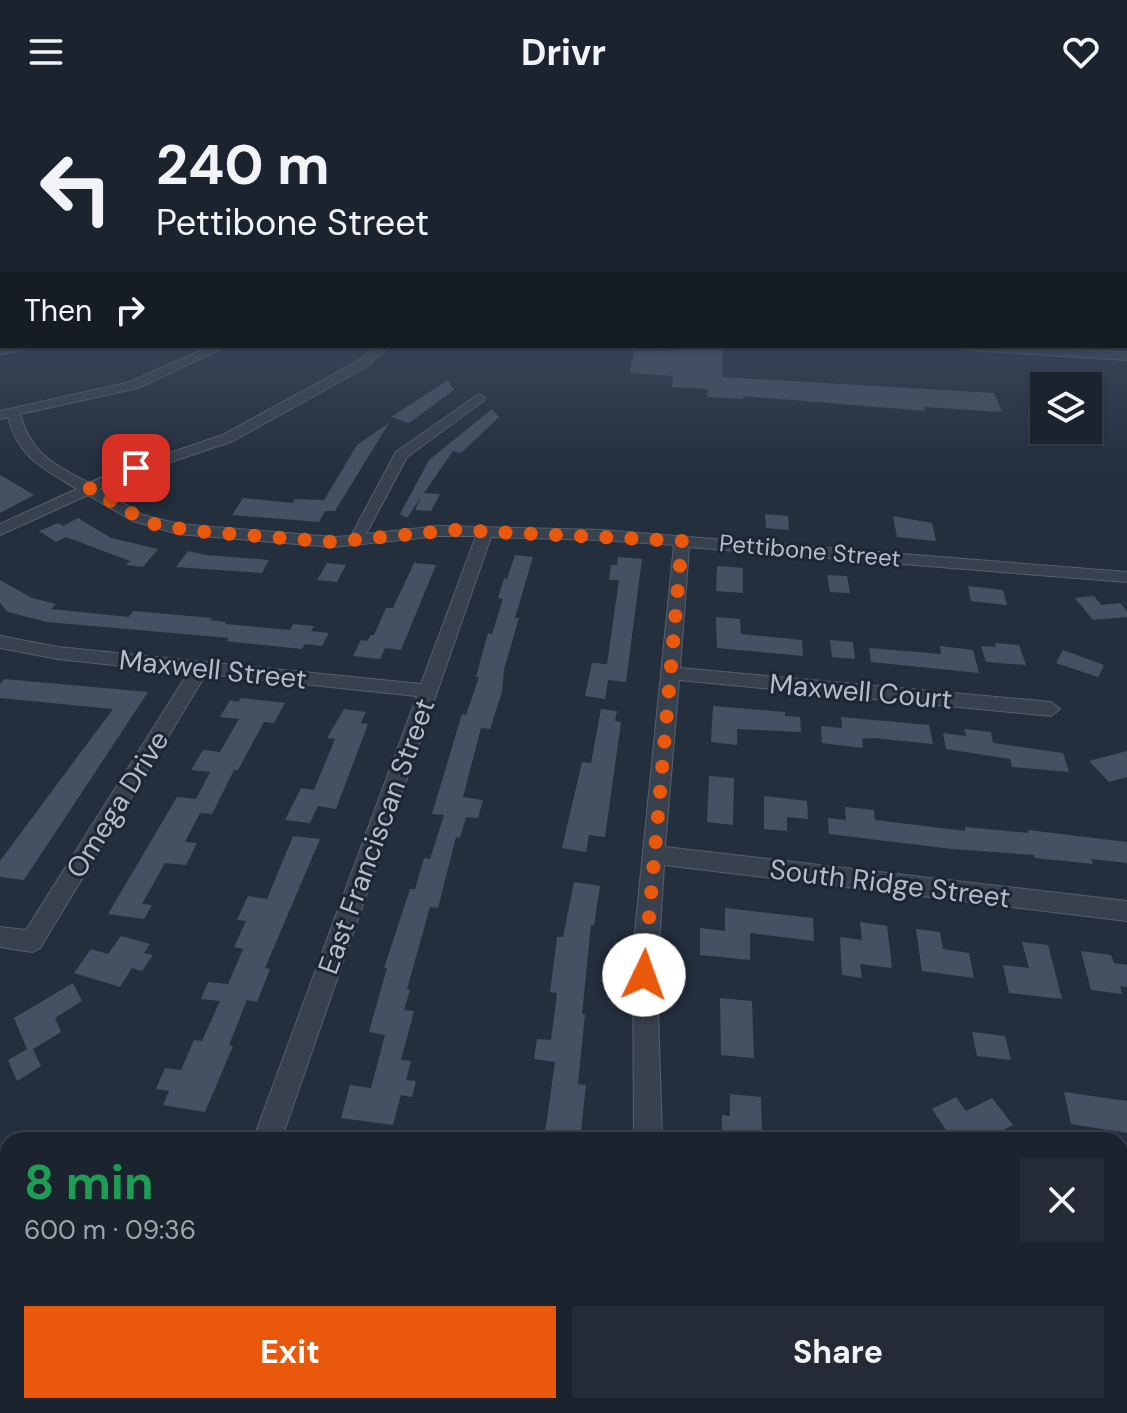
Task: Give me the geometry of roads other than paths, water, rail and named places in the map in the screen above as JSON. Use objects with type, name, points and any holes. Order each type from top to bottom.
[{"type":"street","points":[[6,413],[134,385],[216,348]]},
{"type":"street","points":[[0,530],[136,468],[228,438],[362,364],[381,348]]},
{"type":"street","points":[[990,348],[1127,356]]},
{"type":"street","points":[[357,541],[360,529],[401,455],[479,398]]},
{"type":"street","name":"Pettibone Street","points":[[6,413],[38,460],[138,518],[162,526],[321,541],[357,541],[439,531],[682,541],[1127,577]]},
{"type":"street","name":"East Franciscan Street","points":[[270,1132],[485,532]]},
{"type":"street","points":[[648,1132],[651,1084],[644,975],[682,541]]},
{"type":"street","name":"Maxwell Street","points":[[0,642],[58,653],[427,691]]},
{"type":"street","name":"Omega Drive","points":[[0,937],[32,941],[201,667]]},
{"type":"street","name":"Maxwell Court","points":[[671,673],[1051,709]]},
{"type":"street","name":"South Ridge Street","points":[[653,855],[1127,911]]}]
